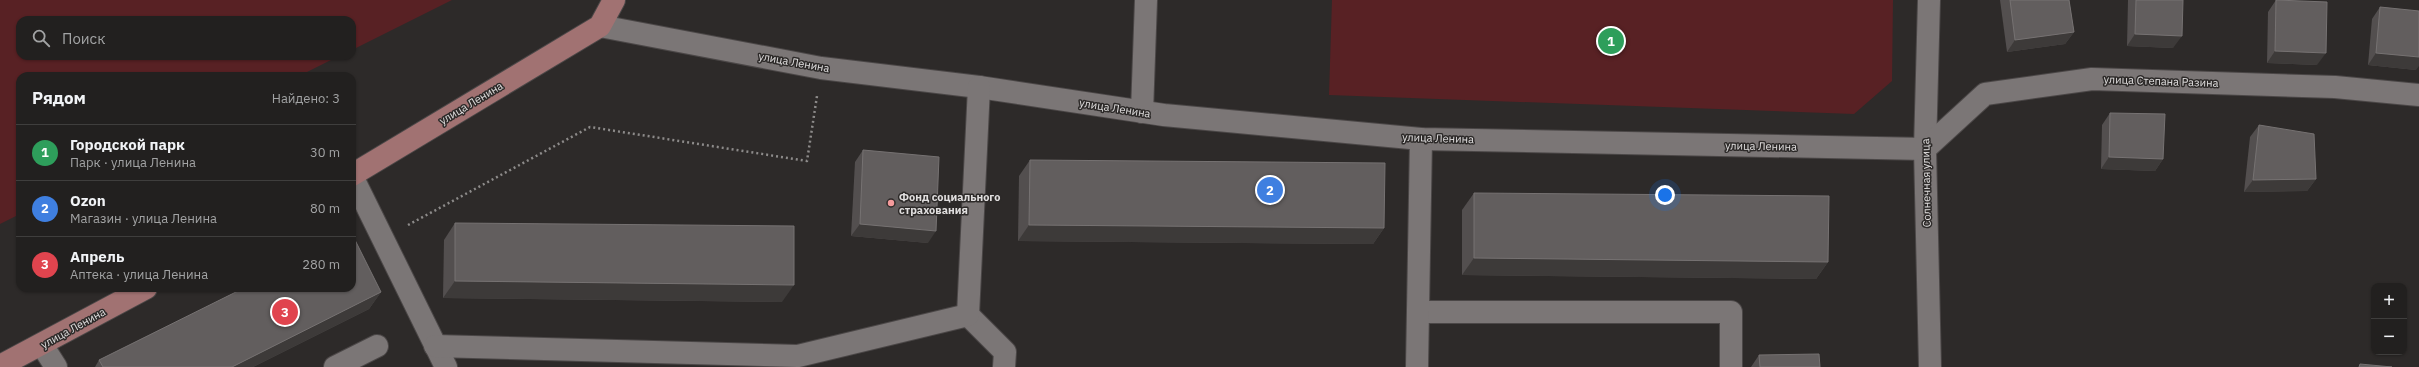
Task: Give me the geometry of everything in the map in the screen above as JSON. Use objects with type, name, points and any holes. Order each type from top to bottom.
[{"type":"main road","points":[[600,26],[614,0]]},
{"type":"main road","name":"улица Ленина","points":[[356,173],[600,26]]},
{"type":"main road","name":"улица Ленина","points":[[0,366],[42,345],[139,292]]},
{"type":"street","points":[[1142,112],[1146,0]]},
{"type":"street","name":"Солнечная улица","points":[[1929,0],[1925,149],[1930,367]]},
{"type":"street","name":"улица Ленина","points":[[600,26],[821,68],[979,87],[1142,112],[1421,138],[1925,149]]},
{"type":"street","name":"улица Степана Разина","points":[[1925,149],[1985,94],[2092,79],[2335,87],[2419,95]]},
{"type":"street","points":[[979,87],[968,315],[1005,352],[1004,367]]},
{"type":"street","points":[[1417,367],[1421,138]]},
{"type":"street","points":[[356,183],[446,367]]},
{"type":"street","points":[[1418,312],[1731,312],[1731,367]]},
{"type":"street","points":[[435,346],[798,356],[968,315]]},
{"type":"street","points":[[42,345],[56,367]]},
{"type":"street","points":[[335,367],[377,346]]},
{"type":"path","points":[[383,238],[590,127],[808,161],[821,68]]},
{"type":"shaded area","points":[[0,0],[452,0],[356,48],[356,16],[16,16],[16,60],[331,60],[307,72],[16,72],[16,216],[0,224]]},
{"type":"shaded area","points":[[1332,0],[1893,0],[1892,81],[1854,114],[1329,95]]},
{"type":"building","points":[[2010,0],[2069,0],[2074,32],[2015,40]]},
{"type":"building","points":[[2136,0],[2183,0],[2182,36],[2135,34]]},
{"type":"building","points":[[2276,0],[2327,2],[2326,53],[2275,51]]},
{"type":"building","points":[[2380,7],[2419,11],[2419,57],[2376,53]]},
{"type":"building","points":[[2110,113],[2165,114],[2163,159],[2109,157]]},
{"type":"building","points":[[2259,125],[2314,134],[2316,179],[2253,180]]},
{"type":"building","name":"Фонд социального страхования","points":[[863,150],[939,157],[936,231],[860,224]]},
{"type":"building","points":[[1030,160],[1385,163],[1384,228],[1029,225]]},
{"type":"building","points":[[1474,193],[1829,196],[1828,262],[1474,258]]},
{"type":"building","points":[[455,223],[794,226],[794,285],[455,281]]},
{"type":"building","points":[[356,242],[381,292],[232,367],[103,367],[99,360],[236,292],[356,292]]},
{"type":"building","points":[[1819,354],[1820,367],[1760,367],[1759,355]]},
{"type":"building","points":[[2360,364],[2392,367],[2359,367]]},
{"type":"place","name":"Городской парк","points":[[1611,41]]},
{"type":"place","name":"Ozon","points":[[1270,190]]},
{"type":"place","name":"Фонд социального страхования","points":[[891,203]]},
{"type":"place","name":"Апрель","points":[[285,312]]}]
